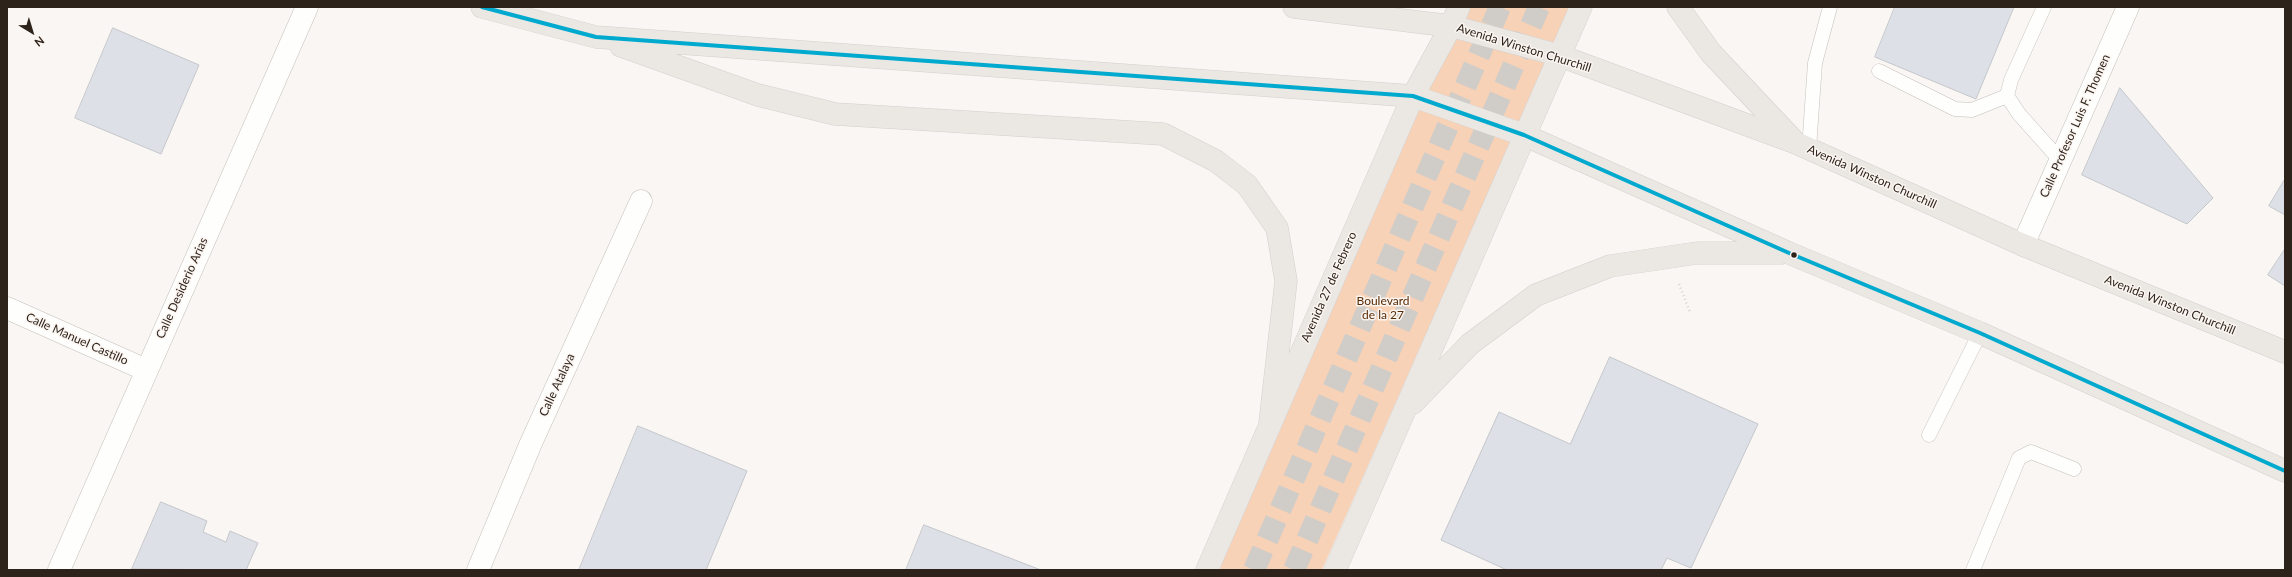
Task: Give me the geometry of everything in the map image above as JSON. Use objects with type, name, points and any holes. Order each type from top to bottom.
[{"type":"main road","points":[[482,7],[596,37],[758,95],[835,114],[1163,134],[1216,161],[1247,185],[1277,228],[1286,281],[1270,423]]},
{"type":"main road","name":"Avenida Winston Churchill","points":[[1294,7],[1455,17],[1803,146],[2023,245],[2285,352]]},
{"type":"main road","points":[[1335,570],[1558,55],[1581,7]]},
{"type":"main road","points":[[1678,7],[1711,53],[1803,146]]},
{"type":"main road","name":"Avenida 27 de Febrero","points":[[1207,570],[1413,96],[1455,17]]},
{"type":"main road","points":[[596,37],[1413,96],[1524,135],[1789,253],[1980,333],[2285,471]]},
{"type":"main road","points":[[1403,412],[1470,344],[1536,295],[1610,266],[1697,253],[1789,253]]},
{"type":"street","name":"Calle Desiderio Arias","points":[[59,570],[307,7]]},
{"type":"street","name":"Calle Profesor Luis F. Thomen","points":[[2023,245],[2128,7]]},
{"type":"street","name":"Calle Atalaya","points":[[478,570],[531,443],[641,201]]},
{"type":"street","name":"Calle Manuel Castillo","points":[[7,308],[146,370]]},
{"type":"lane","points":[[1803,146],[1814,63],[1830,7]]},
{"type":"lane","points":[[2044,7],[2011,80],[2007,96],[2019,114],[2060,160]]},
{"type":"lane","points":[[1879,71],[1955,109],[1972,110],[2007,96]]},
{"type":"lane","points":[[1929,434],[1980,333]]},
{"type":"lane","points":[[1973,570],[2019,458],[2031,452],[2074,469]]},
{"type":"green space","name":"Boulevard de la 27","points":[[1464,7],[1570,7],[1322,570],[1218,570]]},
{"type":"building","points":[[1895,7],[2014,7],[1976,99],[1875,57]]},
{"type":"building","points":[[113,28],[199,65],[161,154],[75,118]]},
{"type":"building","points":[[2120,88],[2213,198],[2187,224],[2082,175]]},
{"type":"building","points":[[2285,179],[2285,215],[2269,206]]},
{"type":"building","points":[[2285,249],[2285,286],[2268,275]]},
{"type":"building","points":[[1610,357],[1758,424],[1691,568],[1667,558],[1661,570],[1507,570],[1441,540],[1499,412],[1570,444]]},
{"type":"building","points":[[638,426],[747,471],[706,570],[579,570]]},
{"type":"building","points":[[161,502],[207,521],[203,532],[226,542],[230,531],[258,543],[246,570],[132,569]]},
{"type":"building","points":[[924,525],[1041,570],[906,570]]},
{"type":"tunnel","points":[[1254,570],[1500,7]]},
{"type":"tunnel","points":[[1294,570],[1539,7]]},
{"type":"transit line","points":[[482,7],[596,37],[1413,96],[1524,135],[1789,253],[1980,333],[2285,471]]}]
